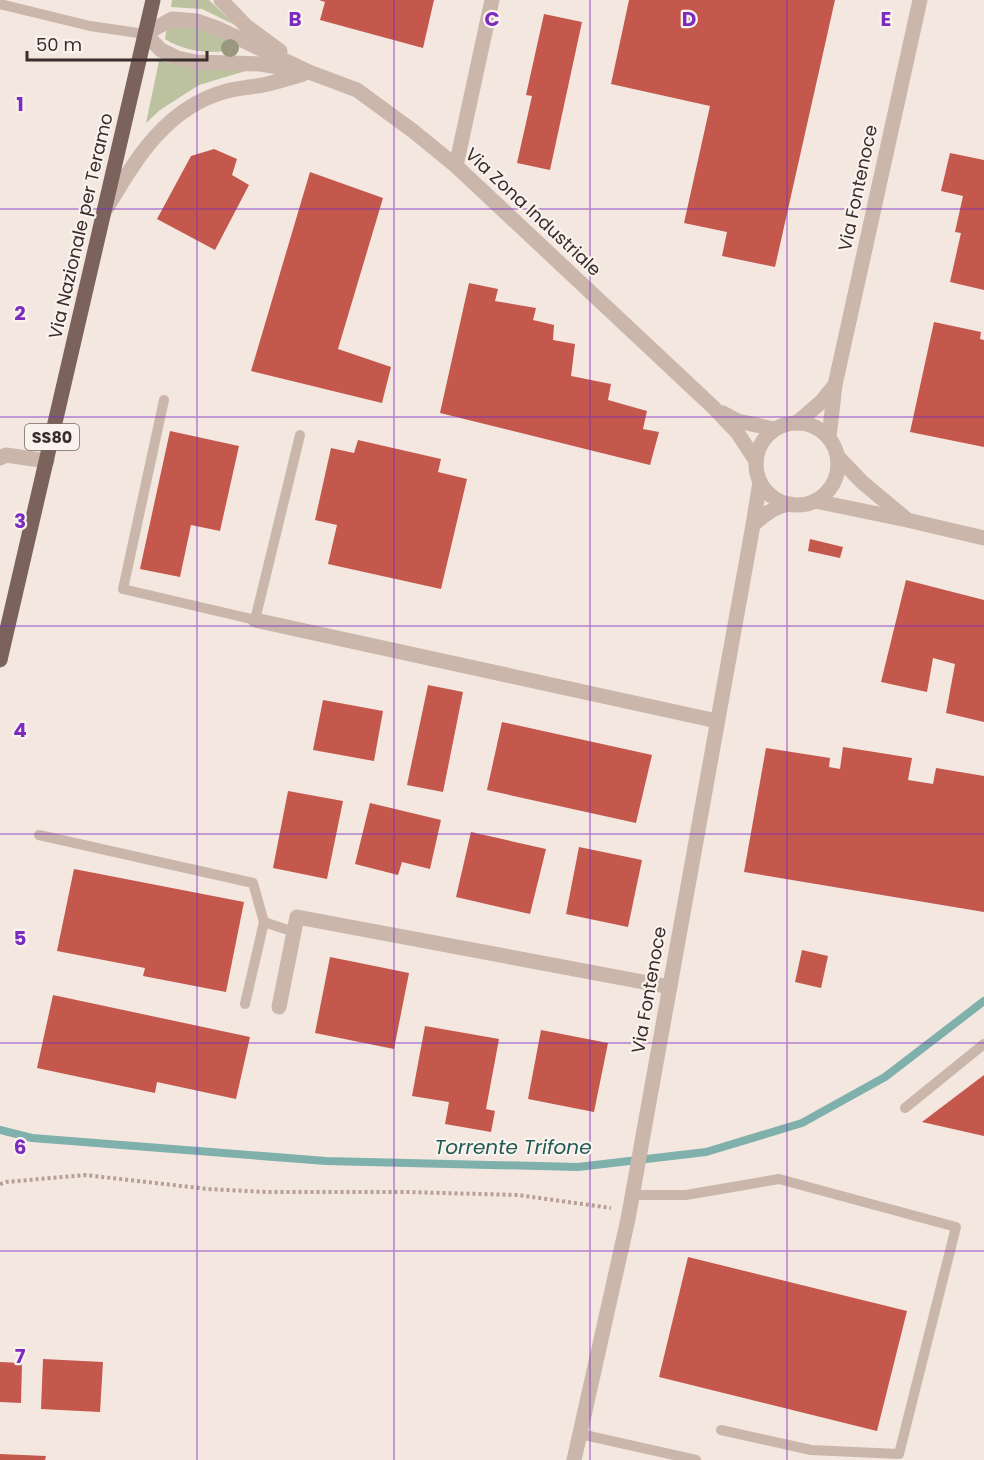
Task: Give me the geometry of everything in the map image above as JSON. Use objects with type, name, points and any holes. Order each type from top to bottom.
[{"type":"main road","name":"Via Nazionale per Teramo","points":[[0,660],[153,0]]},
{"type":"street","points":[[221,0],[246,26],[309,72]]},
{"type":"street","points":[[456,166],[492,0]]},
{"type":"street","name":"Via Fontenoce","points":[[829,437],[835,385],[920,0]]},
{"type":"street","points":[[172,19],[197,21],[217,28],[309,72],[260,64],[196,62],[177,58],[161,50],[145,34],[172,19]]},
{"type":"street","points":[[104,213],[144,149],[175,117],[200,102],[226,91],[265,84],[309,72]]},
{"type":"street","name":"Via Zona Industriale","points":[[309,72],[357,90],[456,166],[713,407],[736,432],[756,461]]},
{"type":"street","name":"Via Fontenoce","points":[[798,422],[821,402],[835,385]]},
{"type":"street","name":"Via Zona Industriale","points":[[713,407],[738,421],[774,429]]},
{"type":"street","points":[[790,504],[773,496],[760,482],[756,461],[765,438],[774,429],[798,422],[810,424],[829,437],[838,458],[862,482],[908,520]]},
{"type":"street","points":[[0,458],[6,455],[47,461]]},
{"type":"street","points":[[753,525],[777,506],[803,504],[815,501],[826,494],[834,483],[838,471],[838,458]]},
{"type":"street","name":"Via Fontenoce","points":[[574,1460],[630,1210],[760,482]]},
{"type":"street","points":[[815,501],[984,538]]},
{"type":"street","points":[[255,620],[717,721]]},
{"type":"street","points":[[279,1007],[297,917],[670,987]]},
{"type":"lane","points":[[0,4],[90,26],[145,34]]},
{"type":"lane","points":[[164,400],[123,589],[255,620],[300,435]]},
{"type":"lane","points":[[39,835],[253,883],[264,922],[245,1004]]},
{"type":"lane","points":[[264,922],[294,932]]},
{"type":"lane","points":[[905,1108],[984,1044]]},
{"type":"lane","points":[[633,1192],[686,1195],[779,1179],[956,1227],[899,1454],[811,1450],[721,1430]]},
{"type":"lane","points":[[580,1434],[696,1460]]},
{"type":"path","points":[[0,1184],[85,1175],[220,1190],[518,1196],[630,1210]]},
{"type":"green space","points":[[172,0],[209,0],[235,25],[202,9],[171,7]]},
{"type":"green space","points":[[179,24],[218,36],[230,44],[233,50],[198,51],[181,47],[165,39],[167,27]]},
{"type":"green space","points":[[159,61],[249,70],[199,85],[160,110],[146,123]]},
{"type":"building","points":[[319,0],[434,0],[423,48],[320,20],[325,2]]},
{"type":"building","points":[[629,0],[835,0],[775,267],[722,256],[727,232],[684,223],[710,106],[611,84]]},
{"type":"building","points":[[544,14],[582,22],[550,170],[517,163],[532,96],[526,95]]},
{"type":"building","points":[[214,149],[237,159],[232,175],[249,185],[215,250],[157,219],[191,156]]},
{"type":"building","points":[[950,153],[984,160],[984,290],[950,282],[961,233],[955,232],[963,196],[941,191]]},
{"type":"building","points":[[310,172],[383,198],[338,349],[391,367],[382,403],[251,371]]},
{"type":"building","points":[[469,283],[498,289],[495,301],[536,308],[533,320],[554,325],[553,340],[575,344],[571,376],[611,384],[608,400],[647,411],[643,429],[659,432],[650,465],[440,413]]},
{"type":"building","points":[[934,322],[981,332],[980,339],[984,340],[984,447],[910,432]]},
{"type":"building","points":[[170,431],[239,446],[220,531],[191,525],[180,577],[140,569]]},
{"type":"building","points":[[358,440],[441,459],[438,472],[467,479],[441,589],[328,564],[337,525],[315,520],[331,448],[354,453]]},
{"type":"building","points":[[810,539],[843,547],[840,558],[808,551]]},
{"type":"building","points":[[906,580],[984,600],[984,722],[946,713],[955,664],[933,658],[927,692],[881,682]]},
{"type":"building","points":[[428,685],[463,692],[443,792],[407,785]]},
{"type":"building","points":[[323,700],[383,711],[374,761],[313,750]]},
{"type":"building","points":[[502,722],[652,755],[636,823],[487,790]]},
{"type":"building","points":[[843,747],[912,758],[908,780],[933,784],[936,768],[984,776],[984,912],[744,872],[766,748],[830,758],[829,767],[840,769]]},
{"type":"building","points":[[288,791],[343,801],[327,879],[273,868]]},
{"type":"building","points":[[370,803],[441,820],[430,869],[402,862],[398,875],[355,864]]},
{"type":"building","points":[[471,832],[546,849],[530,914],[456,897]]},
{"type":"building","points":[[579,847],[642,860],[628,927],[566,914]]},
{"type":"building","points":[[74,869],[244,902],[226,992],[143,976],[145,968],[57,951]]},
{"type":"building","points":[[802,950],[828,956],[821,988],[795,982]]},
{"type":"building","points":[[330,957],[409,973],[394,1049],[315,1033]]},
{"type":"building","points":[[53,995],[250,1037],[236,1099],[157,1082],[155,1093],[37,1068]]},
{"type":"building","points":[[425,1026],[499,1039],[486,1109],[495,1111],[491,1132],[445,1124],[449,1102],[412,1096]]},
{"type":"building","points":[[541,1030],[608,1043],[594,1112],[528,1099]]},
{"type":"building","points":[[984,1075],[984,1136],[922,1122]]},
{"type":"building","points":[[688,1257],[907,1311],[877,1431],[659,1377]]},
{"type":"building","points":[[43,1359],[103,1362],[100,1412],[41,1409]]},
{"type":"building","points":[[0,1362],[22,1363],[21,1403],[0,1402]]},
{"type":"building","points":[[0,1454],[46,1456],[45,1460],[0,1460]]},
{"type":"waterway","name":"Torrente Trifone","points":[[0,1130],[32,1138],[326,1161],[578,1167],[706,1152],[802,1123],[885,1077],[984,1001]]}]
